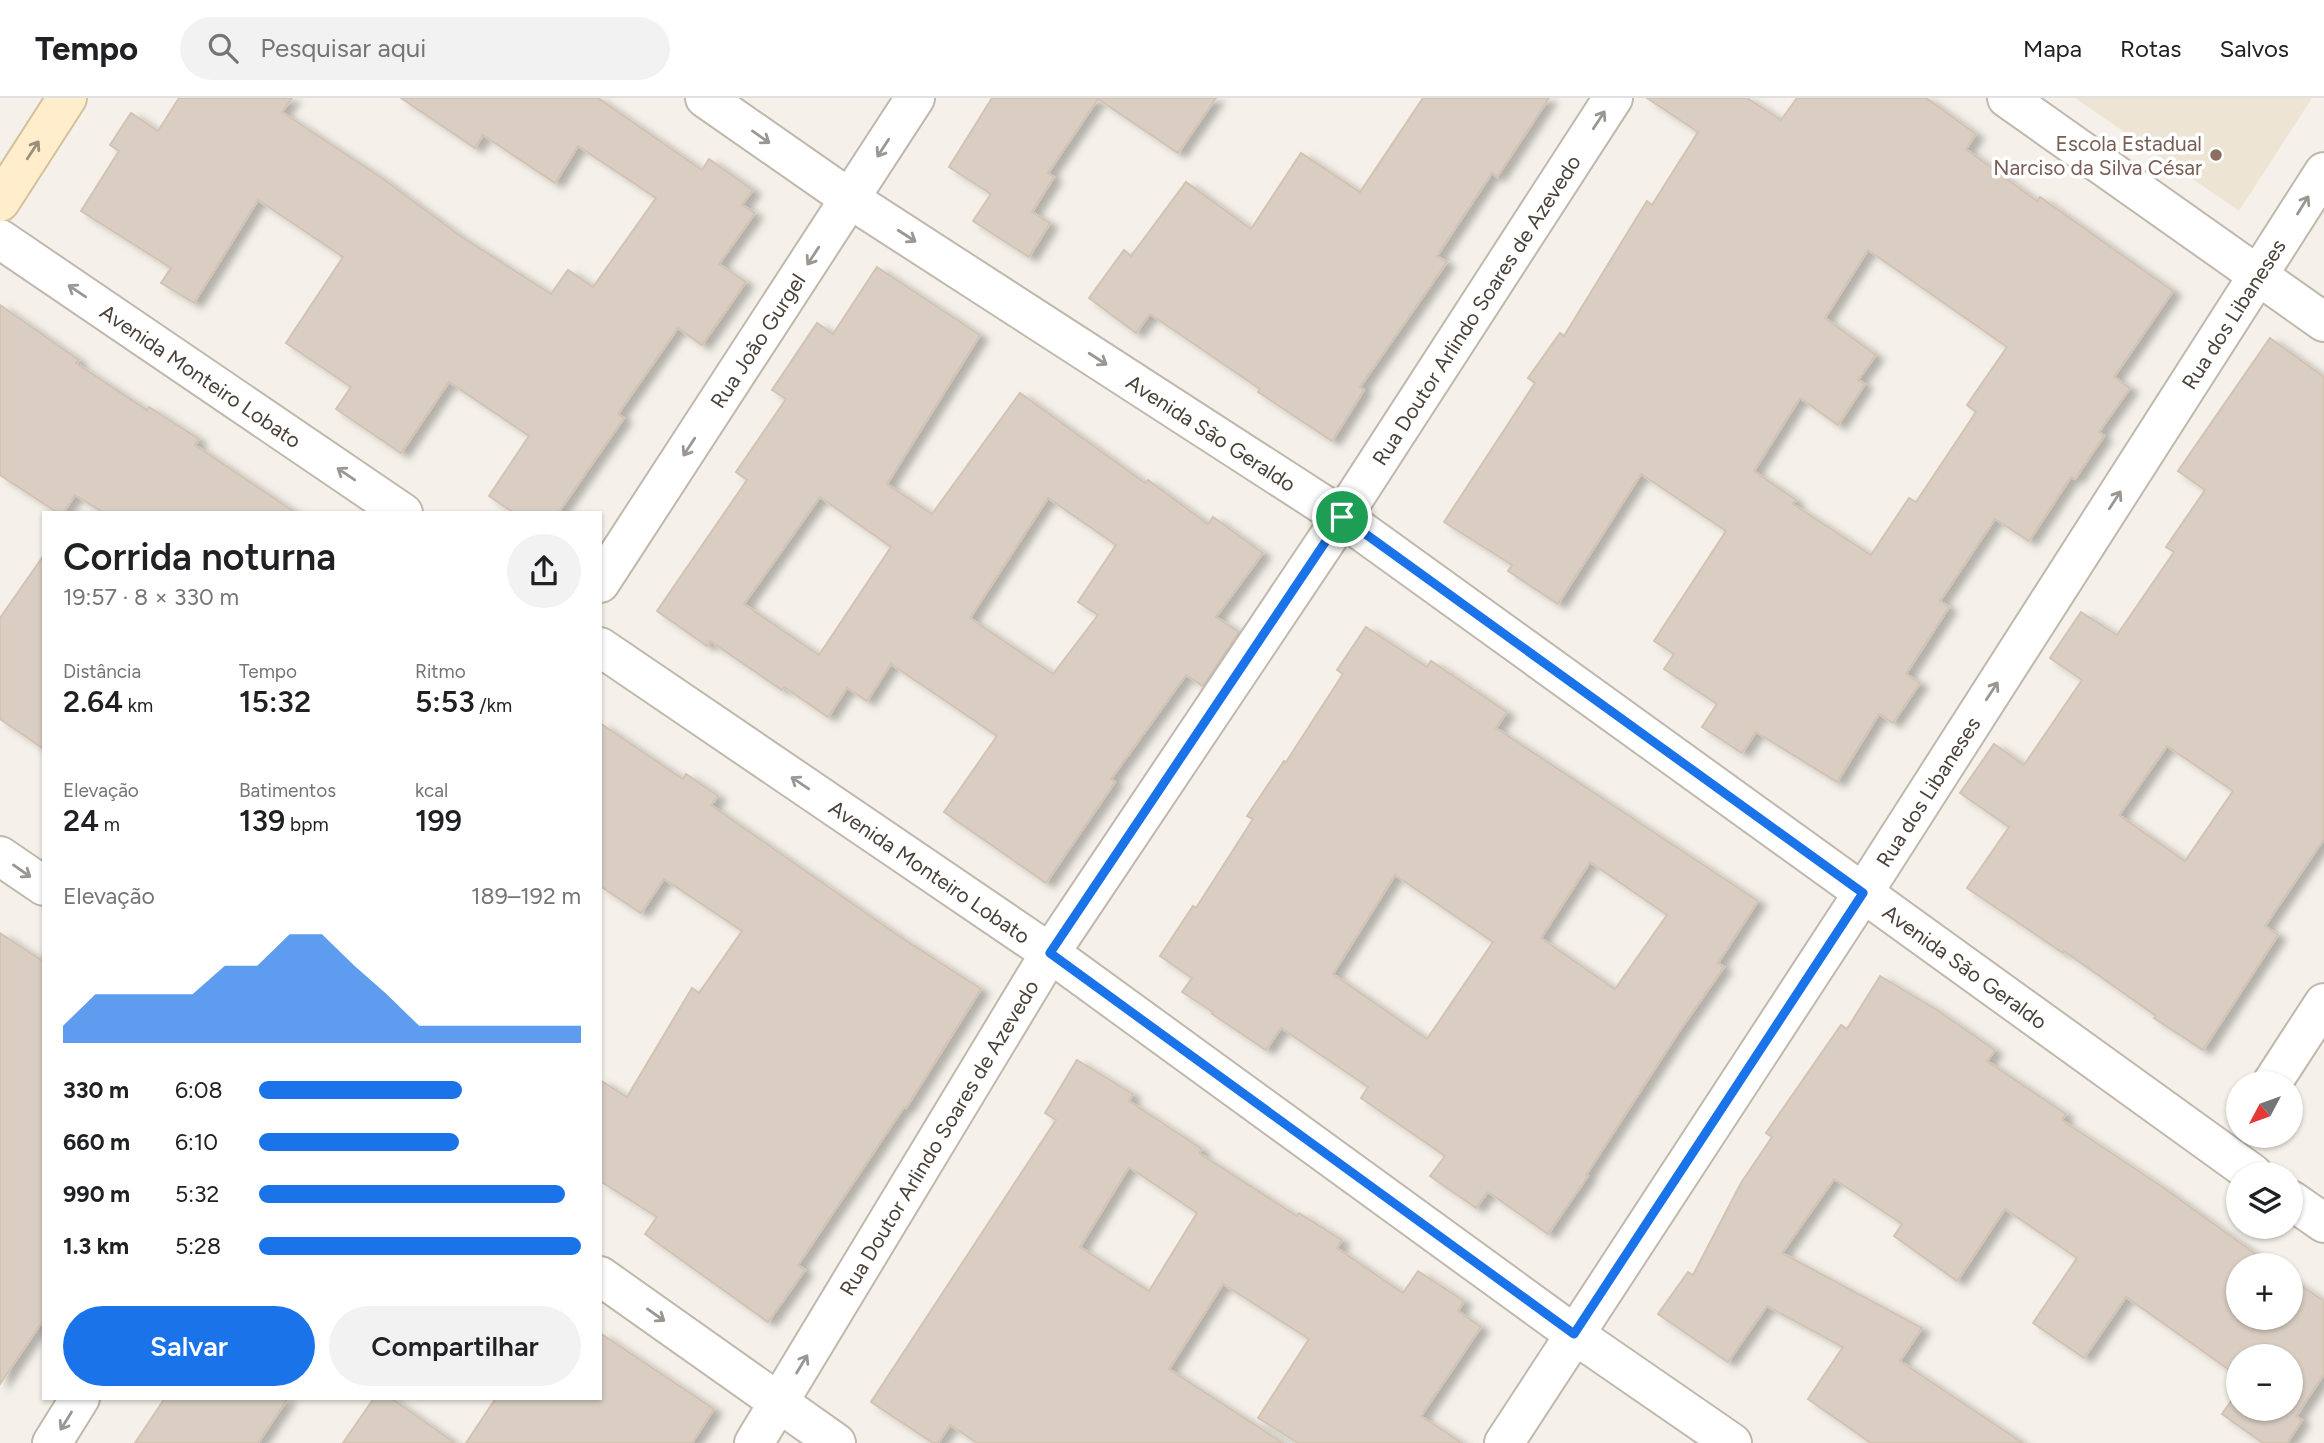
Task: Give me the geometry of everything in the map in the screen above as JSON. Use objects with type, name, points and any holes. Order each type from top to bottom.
[{"type":"street","points":[[0,202],[66,98]]},
{"type":"street","name":"Avenida São Geraldo","points":[[705,98],[850,199],[1342,517],[1863,893],[2239,1155]]},
{"type":"street","name":"Rua João Gurgel","points":[[602,580],[915,98]]},
{"type":"street","name":"Rua Doutor Arlindo Soares de Azevedo","points":[[754,1443],[1050,953],[1342,517],[1613,98]]},
{"type":"street","points":[[2007,98],[2324,321]]},
{"type":"street","name":"Rua dos Libaneses","points":[[1504,1443],[1863,893],[2324,172]]},
{"type":"street","name":"Avenida Monteiro Lobato","points":[[0,239],[400,511]]},
{"type":"street","name":"Avenida Monteiro Lobato","points":[[602,648],[1050,953],[1574,1334],[1732,1443]]},
{"type":"street","points":[[0,856],[42,885]]},
{"type":"street","points":[[2280,1071],[2324,1003]]},
{"type":"street","points":[[2303,1208],[2324,1223]]},
{"type":"street","points":[[602,1277],[836,1443]]},
{"type":"street","points":[[52,1443],[79,1400]]},
{"type":"shaded area","name":"Escola Estadual Narciso da Silva César","points":[[2075,98],[2312,98],[2239,211]]},
{"type":"building","points":[[179,98],[292,98],[282,112],[382,178],[459,235],[551,294],[568,270],[593,287],[656,198],[578,146],[555,183],[483,135],[475,148],[401,98],[598,98],[702,170],[709,159],[753,190],[742,205],[755,213],[719,264],[746,282],[702,345],[678,328],[618,414],[624,418],[559,511],[511,511],[489,496],[529,436],[449,382],[401,453],[336,409],[351,387],[286,343],[343,257],[258,200],[194,303],[161,283],[171,268],[81,211],[119,151],[110,145],[131,113],[158,131]]},
{"type":"building","points":[[992,98],[1216,98],[1178,153],[1098,99],[1048,173],[1054,177],[1032,212],[1050,223],[1029,257],[973,221],[991,194],[949,167]]},
{"type":"building","points":[[1423,98],[1549,98],[1497,177],[1492,173],[1437,256],[1447,262],[1360,387],[1364,390],[1332,441],[1258,392],[1260,389],[1150,314],[1136,333],[1089,298],[1124,250],[1131,256],[1186,182],[1251,229],[1301,153],[1360,192]]},
{"type":"building","points":[[1647,98],[1747,98],[1781,120],[1797,98],[1926,98],[1976,134],[1966,149],[2037,201],[2040,197],[2173,291],[2114,377],[2130,388],[2099,432],[2104,436],[2075,479],[2071,477],[2029,541],[1995,519],[1940,601],[1949,607],[1906,674],[1920,683],[1893,723],[1879,714],[1837,782],[1756,732],[1742,753],[1702,727],[1717,704],[1664,669],[1674,654],[1654,641],[1726,531],[1641,474],[1558,604],[1508,571],[1512,565],[1444,522],[1535,383],[1528,378],[1560,333],[1564,336],[1647,201],[1652,205],[1698,132]],"holes":[[[1868,250],[2007,347],[1967,405],[1976,412],[1916,502],[1909,498],[1871,555],[1793,504],[1796,500],[1754,471],[1800,398],[1838,425],[1865,384],[1858,380],[1876,355],[1825,318]]]},
{"type":"building","points":[[877,267],[980,335],[887,484],[932,514],[1020,393],[1145,483],[1148,480],[1208,524],[1213,517],[1263,553],[1216,617],[1239,632],[1203,686],[1186,675],[1111,779],[1115,782],[1046,883],[944,812],[997,736],[891,664],[867,701],[847,688],[828,717],[784,687],[782,690],[710,641],[707,646],[657,611],[747,480],[736,472],[786,399],[772,390],[817,323],[833,334]],"holes":[[[820,497],[891,547],[819,655],[744,604]],[[1048,498],[1116,545],[1078,602],[1098,615],[1053,674],[970,618]]]},
{"type":"building","points":[[0,305],[79,360],[76,363],[147,410],[149,407],[199,439],[195,445],[293,511],[101,511],[75,495],[64,511],[55,511],[0,475]]},
{"type":"building","points":[[2270,338],[2324,377],[2324,839],[2265,926],[2278,935],[2203,1050],[2154,1018],[2156,1016],[2064,951],[2063,953],[1967,888],[2009,827],[1960,793],[1994,744],[2024,765],[2082,680],[2050,658],[2081,612],[2117,635],[2174,552],[2166,547],[2205,490],[2178,471]],"holes":[[[2167,746],[2233,791],[2185,861],[2119,815]]]},
{"type":"building","points":[[42,558],[42,748],[0,719],[0,618]]},
{"type":"building","points":[[1366,627],[1427,667],[1431,661],[1507,712],[1496,728],[1758,901],[1718,963],[1724,967],[1548,1234],[1488,1192],[1476,1208],[1430,1176],[1445,1156],[1361,1098],[1368,1087],[1281,1028],[1266,1050],[1182,992],[1192,978],[1160,956],[1193,906],[1196,908],[1253,819],[1247,816],[1343,674],[1337,670]],"holes":[[[1590,862],[1667,915],[1615,989],[1541,938]],[[1395,875],[1493,942],[1427,1039],[1333,974]]]},
{"type":"building","points":[[602,724],[683,779],[686,774],[718,796],[711,805],[899,936],[981,989],[906,1108],[904,1107],[798,1265],[805,1270],[768,1322],[645,1234],[657,1217],[602,1182],[602,1081],[627,1097],[692,988],[699,993],[742,931],[664,879],[641,913],[602,887]]},
{"type":"building","points":[[0,933],[42,961],[42,1322],[0,1384]]},
{"type":"building","points":[[1880,976],[1937,1010],[1995,1050],[1987,1061],[2066,1114],[2062,1120],[2226,1233],[2226,1239],[2235,1239],[2254,1253],[2226,1253],[2226,1330],[2303,1330],[2303,1287],[2324,1301],[2324,1374],[2303,1406],[2303,1344],[2226,1344],[2226,1368],[2126,1297],[2084,1358],[2033,1323],[2077,1258],[2005,1209],[1957,1281],[1894,1236],[1902,1224],[1834,1179],[1782,1253],[1922,1328],[1900,1361],[2023,1443],[1871,1443],[1808,1399],[1843,1347],[1767,1306],[1728,1362],[1658,1314],[1688,1272],[1693,1275],[1741,1183],[1772,1137],[1766,1133],[1841,1025],[1847,1029]]},
{"type":"building","points":[[1077,1060],[1133,1094],[1129,1101],[1202,1149],[1199,1153],[1297,1216],[1299,1213],[1342,1240],[1337,1248],[1403,1293],[1418,1271],[1464,1301],[1458,1311],[1481,1327],[1421,1416],[1462,1443],[1298,1443],[1258,1418],[1309,1339],[1223,1284],[1169,1369],[1283,1443],[977,1443],[950,1425],[938,1443],[933,1443],[871,1402],[1056,1120],[1045,1113]],"holes":[[[1129,1167],[1197,1213],[1149,1291],[1080,1247]]]},
{"type":"building","points":[[602,1334],[714,1409],[692,1443],[466,1443],[495,1400],[602,1400]]},
{"type":"building","points":[[164,1400],[287,1400],[258,1443],[135,1443]]},
{"type":"building","points":[[373,1400],[394,1400],[455,1443],[343,1443]]},
{"type":"building","points":[[2232,1421],[2301,1421],[2287,1443],[2263,1443]]},
{"type":"place","name":"Escola Estadual Narciso da Silva César","points":[[2216,155]]},
{"type":"route","points":[[1342,517],[1863,893],[1574,1334],[1050,953],[1342,517]]}]
